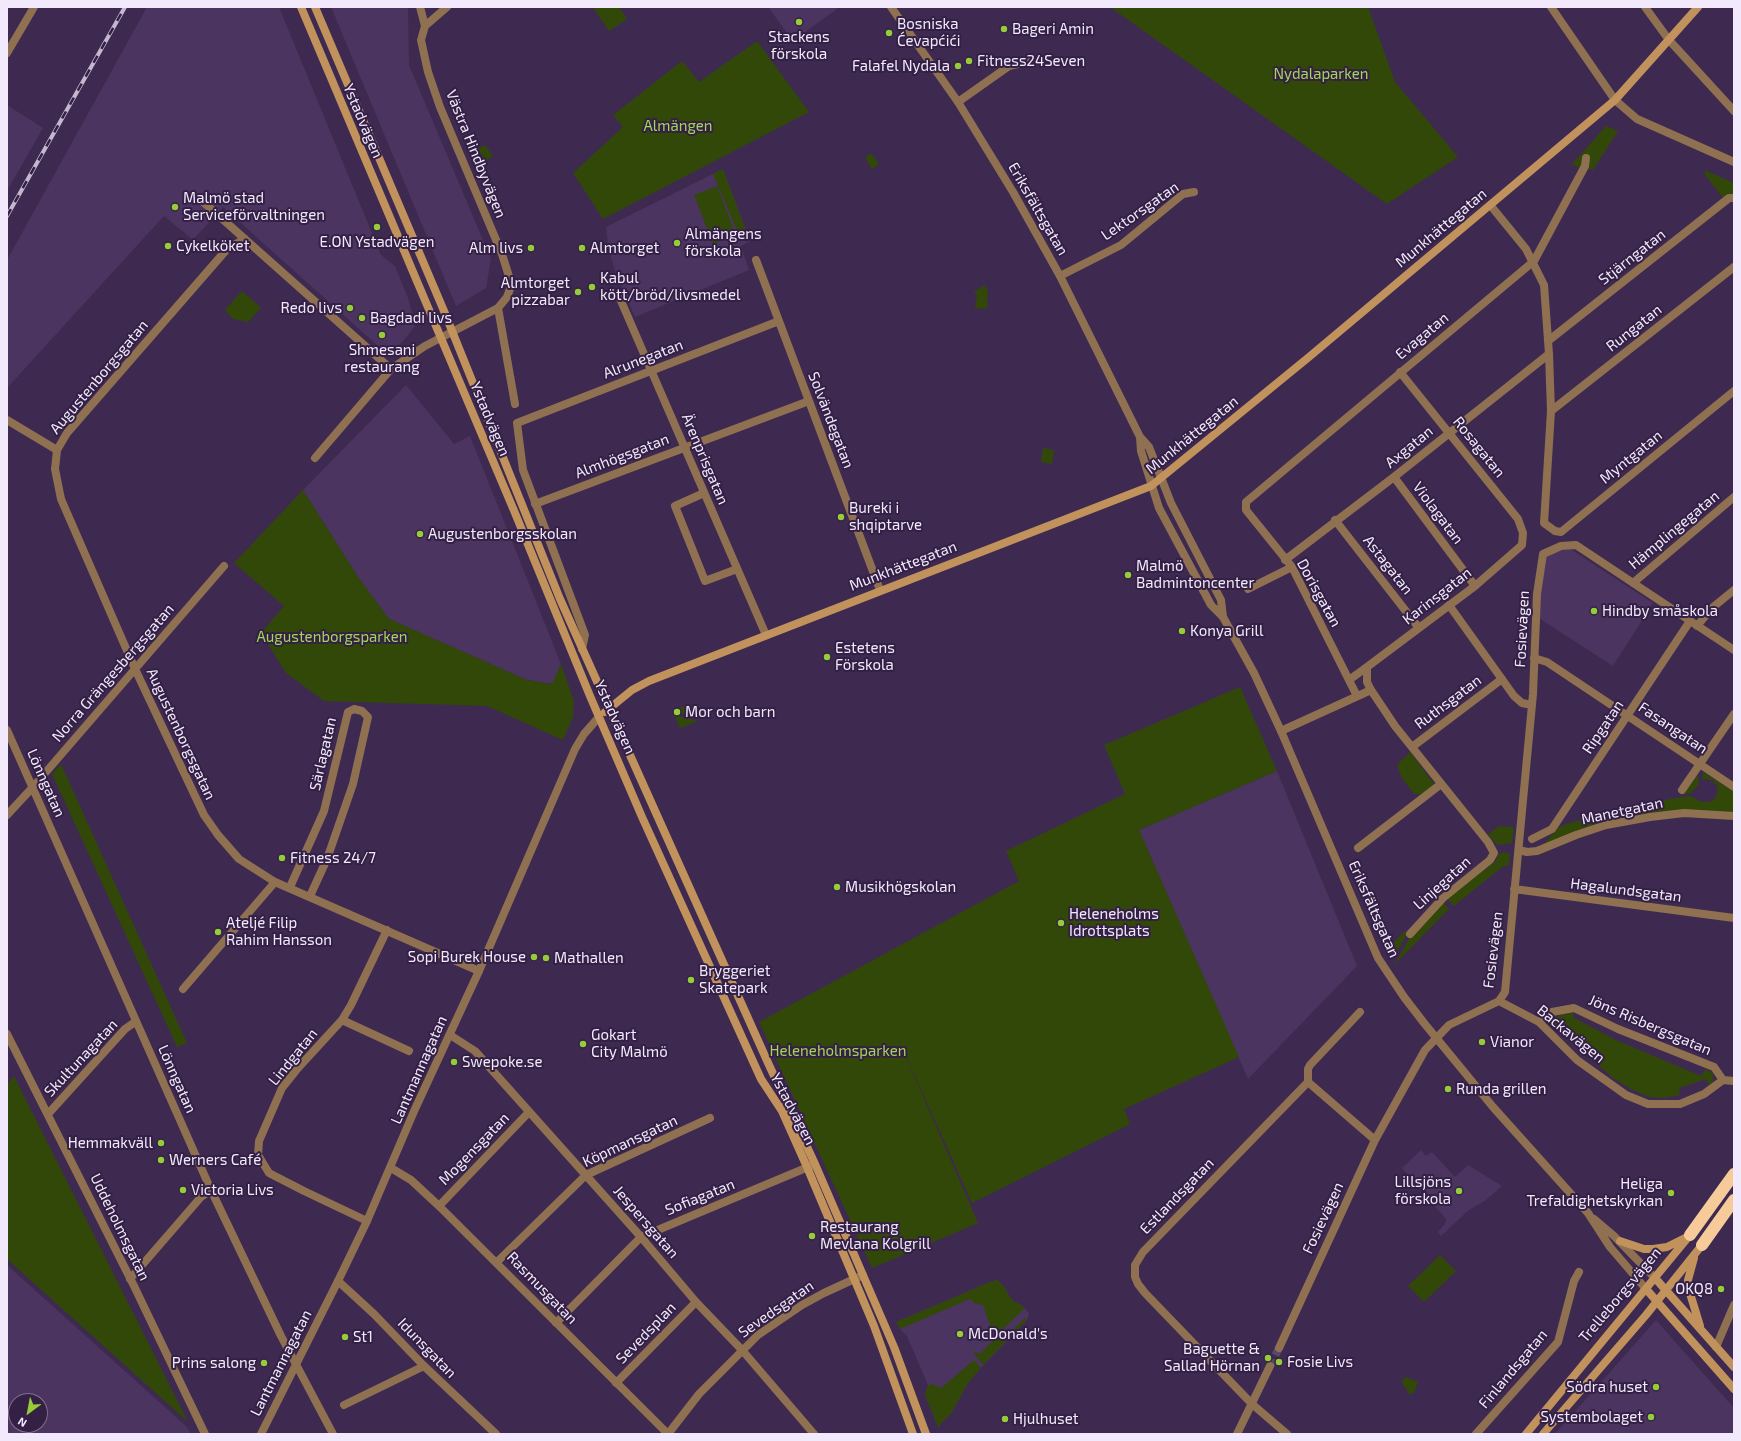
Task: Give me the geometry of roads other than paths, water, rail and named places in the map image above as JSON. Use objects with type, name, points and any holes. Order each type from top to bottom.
[{"type":"highway","name":"Trelleborgsvägen","points":[[1690,1235],[1734,1174]]},
{"type":"highway","points":[[1699,1248],[1734,1200]]},
{"type":"main road","name":"Ystadvägen","points":[[301,7],[599,717],[761,1079],[782,1111],[807,1168],[874,1326],[913,1434]]},
{"type":"main road","name":"Ystadvägen","points":[[315,7],[452,332],[560,600],[815,1164],[899,1360],[926,1434]]},
{"type":"main road","name":"Munkhättegatan","points":[[599,717],[632,690],[649,680],[1151,486],[1490,206],[1615,100],[1698,7]]},
{"type":"main road","points":[[1620,1241],[1644,1249],[1653,1249],[1667,1247],[1690,1235]]},
{"type":"main road","name":"Trelleborgsvägen","points":[[1526,1434],[1690,1235]]},
{"type":"main road","points":[[1543,1434],[1657,1302],[1699,1248]]},
{"type":"main road","points":[[1699,1248],[1688,1280],[1692,1304],[1703,1332]]},
{"type":"main road","points":[[1655,1278],[1734,1367]]},
{"type":"main road","points":[[1646,1289],[1734,1389]]},
{"type":"street","points":[[7,53],[34,7]]},
{"type":"street","name":"Västra Hindbyvägen","points":[[420,7],[425,26],[421,40],[428,72],[440,106],[502,254],[511,283],[506,297],[498,308]]},
{"type":"street","points":[[425,26],[447,7]]},
{"type":"street","name":"Eriksfältsgatan","points":[[891,7],[958,102],[1013,192],[1060,276],[1140,437],[1149,447],[1171,503],[1221,600],[1223,617]]},
{"type":"street","points":[[1551,7],[1615,100],[1637,119],[1656,129],[1734,162]]},
{"type":"street","points":[[1645,7],[1669,40],[1734,111]]},
{"type":"street","points":[[958,102],[1009,66],[1031,62]]},
{"type":"street","name":"Evagatan","points":[[1246,510],[1246,502],[1250,497],[1534,261],[1585,166],[1586,158]]},
{"type":"street","name":"Lektorsgatan","points":[[1060,276],[1121,244],[1183,194],[1194,192]]},
{"type":"street","name":"Stjärngatan","points":[[1548,341],[1729,198],[1734,198]]},
{"type":"street","points":[[201,200],[391,369]]},
{"type":"street","points":[[1490,206],[1526,249],[1534,261],[1544,285],[1551,411]]},
{"type":"street","name":"Augustenborgsgatan","points":[[245,239],[228,248],[75,424],[57,450],[55,469],[61,499],[135,669],[204,815],[238,859],[275,882],[290,887],[479,971]]},
{"type":"street","name":"Solvändegatan","points":[[756,260],[880,590]]},
{"type":"street","name":"Rungatan","points":[[1551,411],[1734,267]]},
{"type":"street","name":"Ärenprisgatan","points":[[618,294],[766,635]]},
{"type":"street","points":[[315,458],[391,369],[425,346],[498,308],[515,404]]},
{"type":"street","name":"Alrunegatan","points":[[517,423],[779,321]]},
{"type":"street","name":"Axgatan","points":[[1285,560],[1335,520],[1394,477],[1549,354]]},
{"type":"street","name":"Rosagatan","points":[[1400,372],[1518,519],[1524,533],[1522,545]]},
{"type":"street","name":"Myntgatan","points":[[1551,411],[1544,523],[1561,532],[1734,391]]},
{"type":"street","name":"Almhögsgatan","points":[[535,504],[809,401]]},
{"type":"street","points":[[7,420],[57,450]]},
{"type":"street","name":"Ystadvägen","points":[[517,423],[523,470],[585,635],[582,649]]},
{"type":"street","name":"Eriksfältsgatan","points":[[1140,437],[1141,451],[1159,508],[1211,605],[1223,617],[1254,673],[1281,731],[1378,958],[1404,997],[1493,1107],[1588,1213],[1620,1241],[1655,1278]]},
{"type":"street","name":"Violagatan","points":[[1394,477],[1475,586]]},
{"type":"street","points":[[704,493],[675,506],[705,581],[737,569]]},
{"type":"street","name":"Hämplingegatan","points":[[1633,583],[1734,497]]},
{"type":"street","name":"Dorisgatan","points":[[1246,510],[1292,567],[1357,696]]},
{"type":"street","name":"Astagatan","points":[[1335,520],[1419,628]]},
{"type":"street","name":"Karinsgatan","points":[[1349,680],[1475,586],[1522,545]]},
{"type":"street","name":"Fosievägen","points":[[1278,1348],[1375,1140],[1425,1050],[1449,1025],[1499,1001],[1505,992],[1532,705],[1537,594],[1543,554],[1561,546],[1576,545],[1633,583]]},
{"type":"street","name":"Norra Grängesbergsgatan","points":[[7,816],[224,566]]},
{"type":"street","points":[[1248,589],[1292,567]]},
{"type":"street","points":[[1633,583],[1734,650]]},
{"type":"street","name":"Ripgatan","points":[[1532,839],[1552,829],[1628,715],[1694,623],[1734,590]]},
{"type":"street","points":[[1449,605],[1514,696],[1522,703],[1532,705]]},
{"type":"street","name":"Fasangatan","points":[[1534,658],[1547,662],[1701,763],[1734,787]]},
{"type":"street","points":[[1358,848],[1441,784],[1395,726],[1371,690],[1367,682],[1367,667]]},
{"type":"street","name":"Ruthsgatan","points":[[1412,747],[1502,679]]},
{"type":"street","points":[[1281,731],[1371,690]]},
{"type":"street","name":"Särlagatan","points":[[290,887],[324,811],[348,712],[354,709],[362,711],[368,717],[353,784],[332,845],[310,896]]},
{"type":"street","points":[[1682,790],[1734,714]]},
{"type":"street","name":"Lantmannagatan","points":[[261,1434],[367,1221],[415,1109],[479,971],[575,749],[584,734],[599,717]]},
{"type":"street","name":"Lönngatan","points":[[7,730],[33,786],[135,1022],[211,1190],[296,1365],[323,1412],[333,1434]]},
{"type":"street","name":"Linjegatan","points":[[1410,934],[1443,898],[1490,860],[1494,853],[1488,842],[1441,784]]},
{"type":"street","name":"Manetgatan","points":[[1519,850],[1527,852],[1537,851],[1576,835],[1606,825],[1650,817],[1684,813],[1734,816]]},
{"type":"street","points":[[183,989],[275,882]]},
{"type":"street","name":"Hagalundsgatan","points":[[1514,889],[1734,918]]},
{"type":"street","name":"Lindgatan","points":[[367,1221],[269,1173],[258,1155],[259,1141],[282,1088],[298,1068],[342,1020],[351,1005],[387,930]]},
{"type":"street","name":"Backavägen","points":[[1499,1001],[1539,1022],[1577,1060],[1626,1095],[1648,1104],[1680,1104],[1704,1094],[1723,1080]]},
{"type":"street","name":"Jöns Risbergsgatan","points":[[1539,1022],[1552,1012],[1574,1008],[1618,1029],[1714,1067],[1723,1080]]},
{"type":"street","points":[[1360,1012],[1310,1065],[1308,1069],[1308,1082],[1375,1140]]},
{"type":"street","points":[[342,1020],[409,1051]]},
{"type":"street","name":"Skultunagatan","points":[[48,1114],[125,1029],[135,1022]]},
{"type":"street","name":"Uddeholmsgatan","points":[[7,1034],[130,1279],[205,1434]]},
{"type":"street","name":"Jespersgatan","points":[[450,1035],[475,1051],[641,1237],[696,1302],[742,1350],[814,1434]]},
{"type":"street","points":[[1723,1080],[1734,1080]]},
{"type":"street","name":"Estlandsgatan","points":[[1252,1404],[1144,1293],[1135,1278],[1135,1265],[1143,1252],[1308,1082]]},
{"type":"street","name":"Mogensgatan","points":[[439,1206],[529,1112]]},
{"type":"street","name":"Köpmansgatan","points":[[497,1262],[586,1175],[710,1118]]},
{"type":"street","name":"Sofiagatan","points":[[556,1323],[641,1237],[815,1164]]},
{"type":"street","name":"Rasmusgatan","points":[[391,1168],[411,1180],[439,1206],[497,1262],[668,1434]]},
{"type":"street","points":[[130,1279],[201,1197],[211,1190]]},
{"type":"street","name":"Eriksfältsgatan","points":[[1588,1213],[1610,1247],[1646,1289]]},
{"type":"street","name":"Finlandsgatan","points":[[1476,1434],[1558,1342],[1574,1281],[1579,1272]]},
{"type":"street","name":"Sevedsgatan","points":[[668,1434],[699,1394],[758,1335],[802,1305],[854,1278],[863,1275]]},
{"type":"street","name":"Idunsgatan","points":[[338,1281],[374,1314],[424,1366],[496,1434]]},
{"type":"street","name":"Sevedsplan","points":[[616,1383],[696,1302]]},
{"type":"street","points":[[1716,1347],[1734,1306]]},
{"type":"street","points":[[344,1405],[424,1366]]},
{"type":"street","points":[[1237,1434],[1270,1366]]},
{"type":"street","points":[[1252,1404],[1288,1434]]},
{"type":"tunnel","points":[[1270,1366],[1279,1348]]},
{"type":"railway","points":[[7,216],[125,7]]},
{"type":"place","name":"Stackens förskola","points":[[799,22]]},
{"type":"place","name":"Bageri Amin","points":[[1004,29]]},
{"type":"place","name":"Bosniska Ćevapćići","points":[[889,33]]},
{"type":"place","name":"Fitness24Seven","points":[[969,61]]},
{"type":"place","name":"Falafel Nydala","points":[[958,66]]},
{"type":"place","name":"Malmö stad Serviceförvaltningen","points":[[175,207]]},
{"type":"place","name":"E.ON Ystadvägen","points":[[377,227]]},
{"type":"place","name":"Almängens förskola","points":[[677,243]]},
{"type":"place","name":"Cykelköket","points":[[168,246]]},
{"type":"place","name":"Alm livs","points":[[531,248]]},
{"type":"place","name":"Almtorget","points":[[582,248]]},
{"type":"place","name":"Kabul kött/bröd/livsmedel","points":[[592,287]]},
{"type":"place","name":"Almtorget pizzabar","points":[[578,292]]},
{"type":"place","name":"Redo livs","points":[[350,308]]},
{"type":"place","name":"Bagdadi livs","points":[[362,318]]},
{"type":"place","name":"Shmesani restaurang","points":[[382,335]]},
{"type":"place","name":"Bureki i shqiptarve","points":[[841,517]]},
{"type":"place","name":"Augustenborgsskolan","points":[[420,534]]},
{"type":"place","name":"Malmö Badmintoncenter","points":[[1128,575]]},
{"type":"place","name":"Hindby småskola","points":[[1594,611]]},
{"type":"place","name":"Konya Grill","points":[[1182,631]]},
{"type":"place","name":"Estetens Förskola","points":[[827,657]]},
{"type":"place","name":"Mor och barn","points":[[677,712]]},
{"type":"place","name":"Fitness 24/7","points":[[282,858]]},
{"type":"place","name":"Musikhögskolan","points":[[837,887]]},
{"type":"place","name":"Heleneholms Idrottsplats","points":[[1061,923]]},
{"type":"place","name":"Ateljé Filip Rahim Hansson","points":[[218,932]]},
{"type":"place","name":"Sopi Burek House","points":[[534,957]]},
{"type":"place","name":"Mathallen","points":[[546,958]]},
{"type":"place","name":"Bryggeriet Skatepark","points":[[691,980]]},
{"type":"place","name":"Vianor","points":[[1482,1042]]},
{"type":"place","name":"Gokart City Malmö","points":[[583,1044]]},
{"type":"place","name":"Swepoke.se","points":[[454,1062]]},
{"type":"place","name":"Runda grillen","points":[[1448,1089]]},
{"type":"place","name":"Hemmakväll","points":[[161,1143]]},
{"type":"place","name":"Werners Café","points":[[161,1160]]},
{"type":"place","name":"Victoria Livs","points":[[183,1190]]},
{"type":"place","name":"Lillsjöns förskola","points":[[1459,1191]]},
{"type":"place","name":"Heliga Trefaldighetskyrkan","points":[[1671,1193]]},
{"type":"place","name":"Restaurang Mevlana Kolgrill","points":[[812,1236]]},
{"type":"place","name":"OKQ8","points":[[1721,1289]]},
{"type":"place","name":"McDonald's","points":[[960,1334]]},
{"type":"place","name":"St1","points":[[345,1337]]},
{"type":"place","name":"Baguette & Sallad Hörnan","points":[[1268,1358]]},
{"type":"place","name":"Fosie Livs","points":[[1279,1362]]},
{"type":"place","name":"Prins salong","points":[[264,1363]]},
{"type":"place","name":"Södra huset","points":[[1656,1387]]},
{"type":"place","name":"Systembolaget","points":[[1651,1417]]},
{"type":"place","name":"Hjulhuset","points":[[1005,1419]]},
{"type":"park label","name":"Nydalaparken","points":[[1321,74]]},
{"type":"park label","name":"Almängen","points":[[678,126]]},
{"type":"park label","name":"Augustenborgsparken","points":[[332,637]]},
{"type":"park label","name":"Heleneholmsparken","points":[[838,1051]]}]
